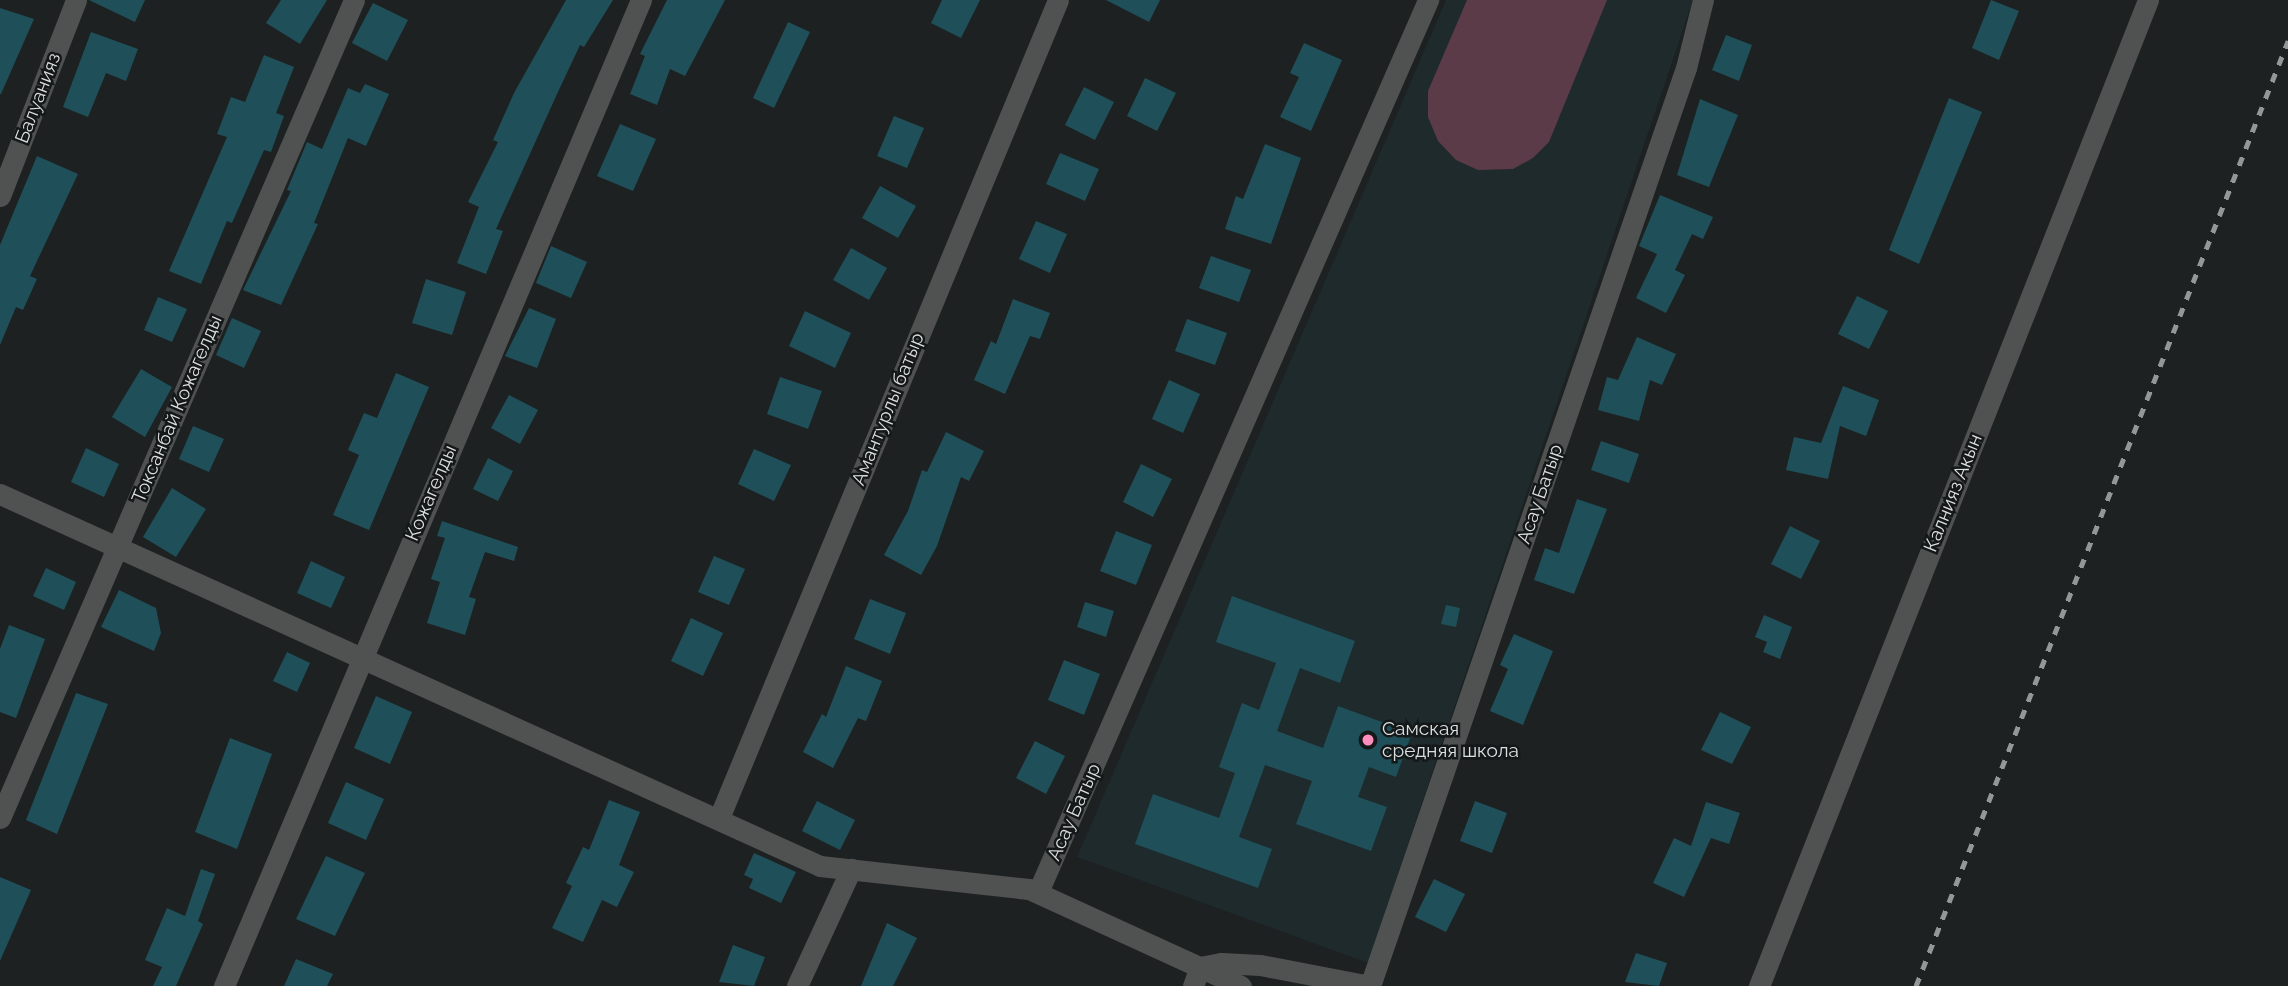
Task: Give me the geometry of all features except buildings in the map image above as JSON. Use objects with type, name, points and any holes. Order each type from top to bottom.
[{"type":"street","name":"Балуанияз","points":[[0,195],[76,0]]},
{"type":"street","name":"Токсанбай Кожагелды","points":[[0,818],[354,0]]},
{"type":"street","name":"Кожагелды","points":[[224,986],[641,0]]},
{"type":"street","name":"Амантурлы батыр","points":[[719,818],[1058,0]]},
{"type":"street","name":"Асау Батыр","points":[[1038,892],[1428,0]]},
{"type":"street","name":"Асау Батыр","points":[[1370,986],[1686,68],[1703,0]]},
{"type":"street","name":"Калнияз Акын","points":[[1759,986],[2148,0]]},
{"type":"street","points":[[0,494],[115,549],[362,656],[820,866],[1038,892],[1196,976],[1241,986]]},
{"type":"street","points":[[797,986],[851,869]]},
{"type":"street","points":[[1196,976],[1260,965],[1370,986]]},
{"type":"shaded area","points":[[1446,0],[1693,0],[1368,963],[1077,857]]},
{"type":"shaded area","points":[[1467,0],[1607,0],[1549,142],[1533,158],[1513,169],[1478,170],[1456,160],[1438,141],[1428,117],[1428,91]]},
{"type":"railway","points":[[1916,986],[2288,41]]},
{"type":"place","name":"Самская средняя школа","points":[[1368,740]]}]
